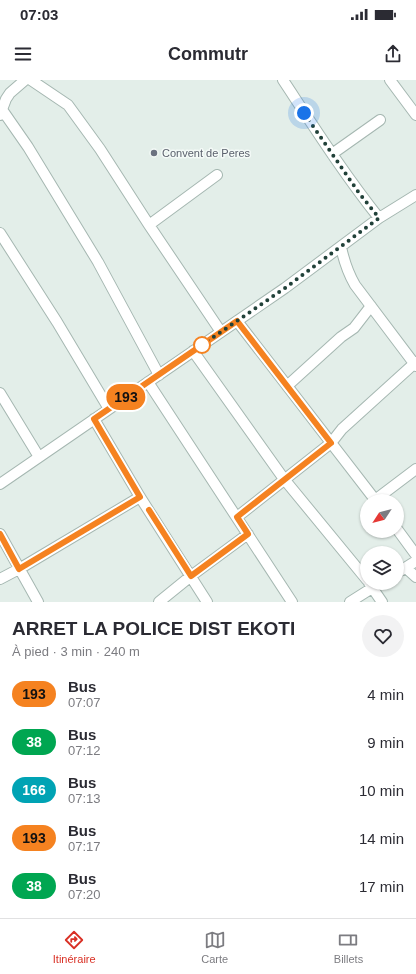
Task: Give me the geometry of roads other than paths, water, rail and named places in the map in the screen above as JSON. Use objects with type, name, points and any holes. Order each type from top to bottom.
[{"type":"street","points":[[25,80],[3,97],[1,113],[28,147],[98,262],[159,375]]},
{"type":"street","points":[[31,80],[68,105],[100,149],[221,332]]},
{"type":"street","points":[[283,80],[359,193],[379,218]]},
{"type":"street","points":[[390,80],[416,115]]},
{"type":"street","points":[[332,154],[380,120]]},
{"type":"street","points":[[149,225],[217,176]]},
{"type":"street","points":[[0,484],[237,321],[379,218],[416,195]]},
{"type":"street","points":[[0,232],[57,322],[109,409]]},
{"type":"street","points":[[237,517],[331,443],[342,429],[415,364],[355,285],[343,260],[341,247]]},
{"type":"street","points":[[287,386],[341,337],[354,328],[371,306]]},
{"type":"street","points":[[237,321],[371,494]]},
{"type":"street","points":[[193,351],[284,479],[360,569]]},
{"type":"street","points":[[148,382],[292,602]]},
{"type":"street","points":[[0,393],[39,457]]},
{"type":"street","points":[[94,419],[140,497],[207,602]]},
{"type":"street","points":[[385,494],[416,469]]},
{"type":"street","points":[[0,579],[140,497]]},
{"type":"street","points":[[0,534],[38,602]]},
{"type":"street","points":[[159,602],[191,576],[248,534]]},
{"type":"street","points":[[403,538],[416,555]]},
{"type":"street","points":[[404,568],[416,562]]},
{"type":"street","points":[[404,571],[416,577]]},
{"type":"street","points":[[350,602],[364,590]]},
{"type":"street","points":[[376,590],[382,602]]},
{"type":"place","name":"Convent de Peres","points":[[154,153]]}]
